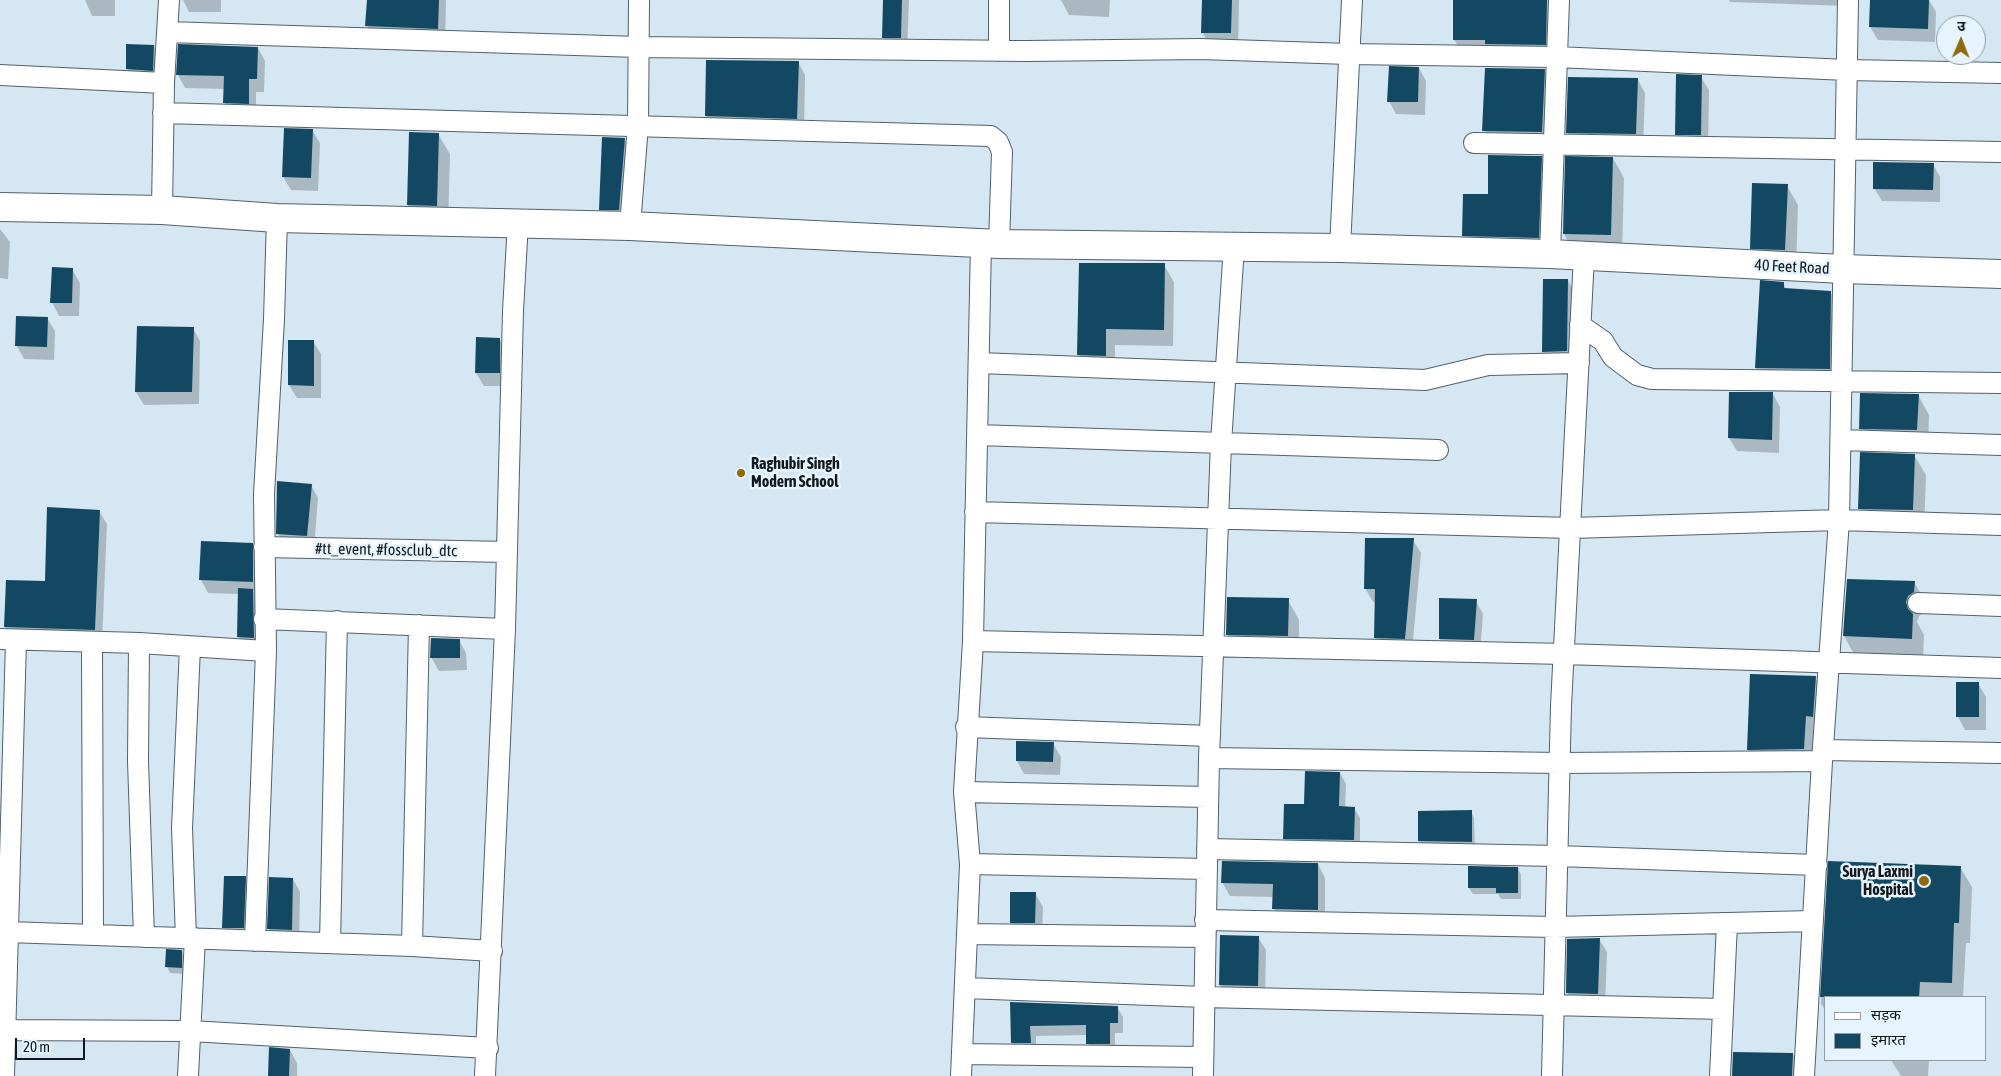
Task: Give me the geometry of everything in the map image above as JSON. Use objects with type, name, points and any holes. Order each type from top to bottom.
[{"type":"street","points":[[162,210],[164,83],[169,0]]},
{"type":"street","points":[[630,226],[638,125],[639,0]]},
{"type":"street","points":[[999,51],[1000,0]]},
{"type":"street","points":[[1340,248],[1352,0]]},
{"type":"street","points":[[1550,254],[1559,0]]},
{"type":"street","points":[[1804,1076],[1822,756],[1839,520],[1848,0]]},
{"type":"street","points":[[167,32],[638,47],[999,51],[1201,49],[1349,54],[1556,57],[1847,70],[2001,73]]},
{"type":"street","points":[[0,76],[164,83]]},
{"type":"street","points":[[163,113],[990,136],[998,142],[1002,152],[990,243],[979,364],[973,641],[966,727],[964,792],[970,864],[961,1076]]},
{"type":"street","points":[[1474,143],[2001,152]]},
{"type":"street","name":"40 Feet Road","points":[[0,207],[162,210],[276,218],[630,226],[990,243],[1340,248],[1550,254],[1843,269],[2001,274]]},
{"type":"street","points":[[255,941],[266,651],[264,618],[264,494],[274,319],[276,218]]},
{"type":"street","points":[[485,1076],[488,1048],[505,629],[513,311],[518,222]]},
{"type":"street","points":[[1203,1069],[1209,758],[1215,647],[1220,443],[1234,246]]},
{"type":"street","points":[[1552,1076],[1560,763],[1584,256]]},
{"type":"street","points":[[1580,326],[1603,342],[1613,357],[1636,374],[1652,379],[1842,379],[2001,383]]},
{"type":"street","points":[[979,364],[1425,380],[1450,376],[1468,369],[1488,365],[1579,363]]},
{"type":"street","points":[[977,435],[1438,450]]},
{"type":"street","points":[[1841,440],[2001,445]]},
{"type":"street","points":[[975,512],[1571,528],[1839,520],[2001,526]]},
{"type":"street","name":"#tt_event, #fossclub_dtc","points":[[264,547],[507,552]]},
{"type":"street","points":[[1918,603],[2001,606]]},
{"type":"street","points":[[264,618],[505,629]]},
{"type":"street","points":[[330,943],[338,621]]},
{"type":"street","points":[[412,946],[419,625]]},
{"type":"street","points":[[4,1076],[8,932],[8,640],[139,643],[266,651]]},
{"type":"street","points":[[973,641],[1565,654],[2001,668]]},
{"type":"street","points":[[92,643],[93,935]]},
{"type":"street","points":[[139,643],[138,761],[144,937]]},
{"type":"street","points":[[188,1076],[190,938],[182,828],[190,646]]},
{"type":"street","points":[[966,727],[1210,736]]},
{"type":"street","points":[[1209,758],[1560,763],[2001,753]]},
{"type":"street","points":[[964,792],[1208,796]]},
{"type":"street","points":[[1207,848],[1557,856],[1817,865]]},
{"type":"street","points":[[970,864],[1206,869]]},
{"type":"street","points":[[967,934],[1205,928],[1556,927],[1813,921]]},
{"type":"street","points":[[1720,1076],[1727,923]]},
{"type":"street","points":[[8,932],[412,946],[492,951]]},
{"type":"street","points":[[965,988],[1204,997],[1723,1009]]},
{"type":"street","points":[[5,1030],[190,1031],[488,1048]]},
{"type":"street","points":[[962,1054],[1203,1069],[1213,1076]]},
{"type":"building","points":[[367,0],[439,0],[438,29],[365,26]]},
{"type":"building","points":[[883,0],[902,0],[901,38],[882,38]]},
{"type":"building","points":[[1202,0],[1232,0],[1231,33],[1201,33]]},
{"type":"building","points":[[1453,0],[1547,0],[1546,45],[1485,44],[1485,40],[1453,40]]},
{"type":"building","points":[[1870,0],[1929,0],[1928,29],[1869,27]]},
{"type":"building","points":[[126,44],[154,45],[153,71],[126,69]]},
{"type":"building","points":[[178,44],[258,47],[257,79],[249,79],[249,104],[223,103],[224,76],[176,75]]},
{"type":"building","points":[[706,60],[799,61],[797,119],[705,116]]},
{"type":"building","points":[[1389,66],[1419,67],[1418,102],[1387,102]]},
{"type":"building","points":[[1485,68],[1545,69],[1542,132],[1482,131]]},
{"type":"building","points":[[1676,74],[1702,75],[1701,135],[1675,135]]},
{"type":"building","points":[[1568,77],[1638,78],[1636,134],[1566,133]]},
{"type":"building","points":[[284,128],[313,129],[311,178],[282,177]]},
{"type":"building","points":[[409,132],[439,133],[437,206],[407,205]]},
{"type":"building","points":[[602,137],[625,138],[619,210],[599,210]]},
{"type":"building","points":[[1488,155],[1542,156],[1539,238],[1462,236],[1463,194],[1488,194]]},
{"type":"building","points":[[1565,156],[1613,157],[1611,235],[1563,234]]},
{"type":"building","points":[[1873,162],[1934,163],[1933,190],[1873,189]]},
{"type":"building","points":[[1752,183],[1788,184],[1785,250],[1750,249]]},
{"type":"building","points":[[1079,263],[1165,263],[1164,330],[1106,329],[1106,356],[1077,355]]},
{"type":"building","points":[[52,267],[73,268],[72,303],[50,303]]},
{"type":"building","points":[[1543,279],[1568,279],[1567,351],[1542,352]]},
{"type":"building","points":[[1760,280],[1784,282],[1784,288],[1831,291],[1830,369],[1755,368]]},
{"type":"building","points":[[16,316],[48,317],[47,347],[15,346]]},
{"type":"building","points":[[137,326],[194,327],[192,392],[135,392]]},
{"type":"building","points":[[476,337],[500,338],[500,373],[475,373]]},
{"type":"building","points":[[288,340],[314,340],[314,386],[288,385]]},
{"type":"building","points":[[1729,392],[1773,392],[1772,440],[1728,438]]},
{"type":"building","points":[[1860,393],[1919,394],[1917,430],[1859,429]]},
{"type":"building","points":[[1860,452],[1915,454],[1913,510],[1858,509]]},
{"type":"building","points":[[277,481],[312,484],[307,536],[276,534]]},
{"type":"building","points":[[47,507],[100,510],[95,630],[4,627],[6,580],[45,581]]},
{"type":"building","points":[[1365,538],[1414,538],[1405,639],[1374,638],[1375,589],[1364,589]]},
{"type":"building","points":[[201,541],[253,543],[253,582],[199,580]]},
{"type":"building","points":[[1847,579],[1915,581],[1914,592],[1908,596],[1906,602],[1908,609],[1913,614],[1912,639],[1843,636]]},
{"type":"building","points":[[238,588],[253,589],[254,638],[237,637]]},
{"type":"building","points":[[1227,597],[1289,598],[1288,636],[1226,635]]},
{"type":"building","points":[[1439,598],[1477,599],[1474,640],[1439,639]]},
{"type":"building","points":[[431,638],[460,639],[460,658],[430,658]]},
{"type":"building","points":[[1750,674],[1816,676],[1813,717],[1806,716],[1804,749],[1747,750]]},
{"type":"building","points":[[1956,682],[1979,682],[1979,717],[1956,717]]},
{"type":"building","points":[[1016,741],[1054,742],[1053,762],[1016,761]]},
{"type":"building","points":[[1305,771],[1340,772],[1339,806],[1355,807],[1354,840],[1283,839],[1284,804],[1304,804]]},
{"type":"building","points":[[1472,810],[1472,842],[1418,841],[1418,811]]},
{"type":"building","points":[[1222,861],[1318,863],[1318,910],[1272,909],[1273,884],[1221,883]]},
{"type":"building","points":[[1828,861],[1961,866],[1959,923],[1954,923],[1952,983],[1920,982],[1919,996],[1820,997]]},
{"type":"building","points":[[1468,866],[1518,867],[1518,893],[1496,893],[1496,888],[1468,888]]},
{"type":"building","points":[[224,876],[246,876],[244,928],[222,928]]},
{"type":"building","points":[[269,877],[293,878],[292,930],[267,929]]},
{"type":"building","points":[[1010,892],[1036,892],[1035,923],[1010,923]]},
{"type":"building","points":[[1220,935],[1259,936],[1258,986],[1219,985]]},
{"type":"building","points":[[1600,938],[1598,994],[1566,993],[1567,939]]},
{"type":"building","points":[[166,949],[182,950],[182,968],[165,967]]},
{"type":"building","points":[[1010,1002],[1118,1006],[1118,1023],[1110,1023],[1110,1044],[1086,1044],[1086,1025],[1030,1026],[1031,1043],[1011,1043]]},
{"type":"building","points":[[269,1047],[290,1049],[289,1076],[268,1076]]},
{"type":"building","points":[[1733,1052],[1793,1053],[1792,1076],[1732,1076]]},
{"type":"place","name":"Raghubir Singh Modern School","points":[[741,473]]},
{"type":"place","name":"Surya Laxmi Hospital","points":[[1924,881]]}]
